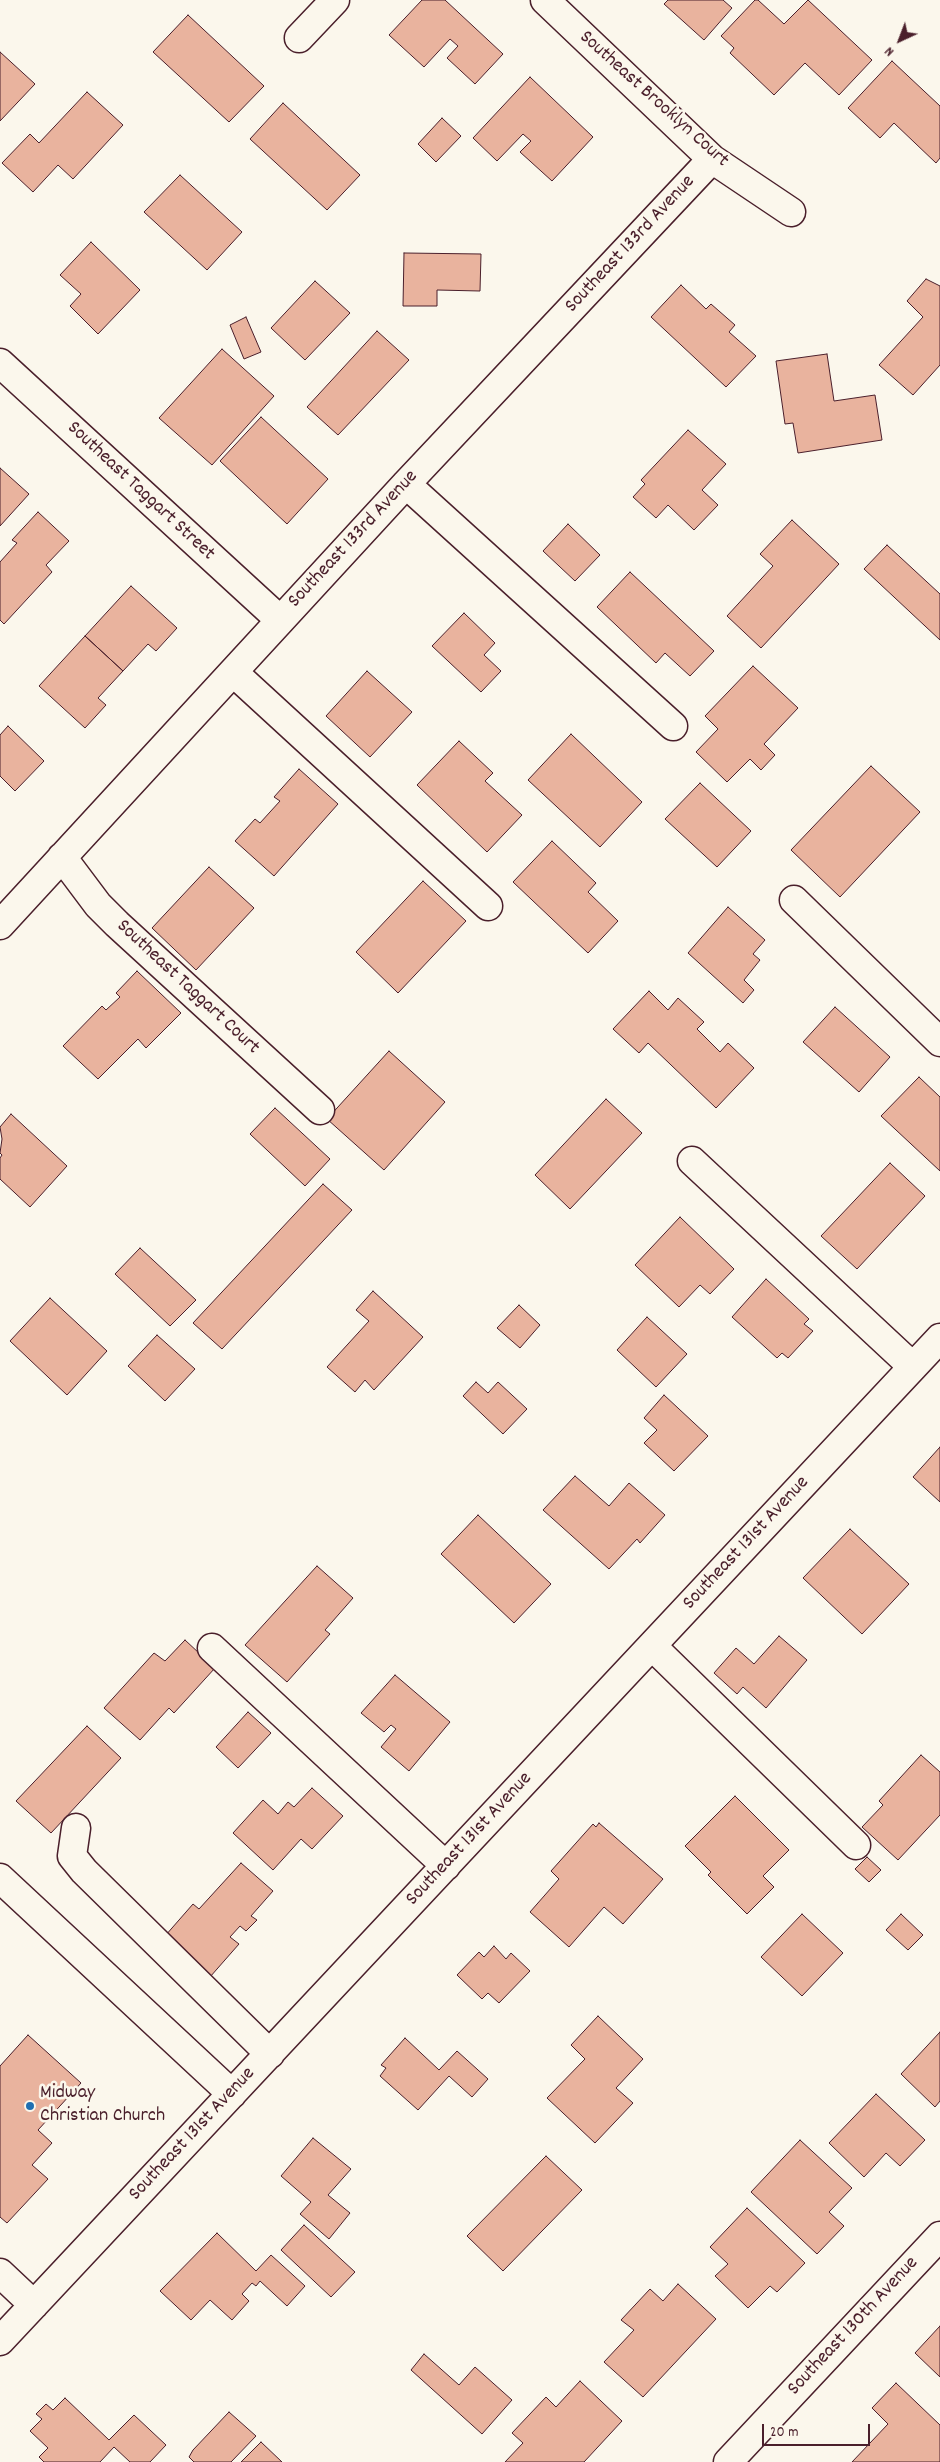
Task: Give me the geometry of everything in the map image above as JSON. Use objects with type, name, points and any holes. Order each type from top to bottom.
[{"type":"street","points":[[299,38],[335,0]]},
{"type":"street","name":"Southeast Brooklyn Court","points":[[545,0],[712,159],[791,212]]},
{"type":"street","name":"Southeast 133rd Avenue","points":[[0,925],[406,484],[712,159]]},
{"type":"street","name":"Southeast Taggart Street","points":[[0,363],[280,620]]},
{"type":"street","points":[[406,484],[673,726]]},
{"type":"street","points":[[234,672],[488,906]]},
{"type":"street","name":"Southeast Taggart Court","points":[[62,857],[98,905],[117,924],[320,1110]]},
{"type":"street","points":[[794,900],[940,1042]]},
{"type":"street","points":[[692,1161],[913,1366]]},
{"type":"street","name":"Southeast 131st Avenue","points":[[0,2341],[940,1338]]},
{"type":"street","points":[[652,1646],[856,1845]]},
{"type":"street","points":[[212,1648],[446,1866]]},
{"type":"street","points":[[76,1828],[72,1856],[84,1871],[270,2054]]},
{"type":"street","points":[[1,1881],[232,2094]]},
{"type":"street","name":"Southeast 130th Avenue","points":[[728,2462],[940,2236]]},
{"type":"street","points":[[0,2273],[34,2305]]},
{"type":"building","points":[[422,0],[445,0],[503,54],[475,84],[447,58],[458,46],[450,39],[424,67],[389,35]]},
{"type":"building","points":[[668,0],[723,0],[732,8],[704,40],[664,4]]},
{"type":"building","points":[[755,0],[758,0],[784,24],[808,0],[872,60],[839,95],[805,63],[774,95],[730,53],[734,48],[721,36]]},
{"type":"building","points":[[188,15],[264,86],[229,122],[153,52]]},
{"type":"building","points":[[0,52],[35,84],[0,121]]},
{"type":"building","points":[[892,61],[940,106],[940,158],[936,163],[894,123],[880,138],[848,108]]},
{"type":"building","points":[[530,77],[593,137],[552,181],[520,152],[531,141],[523,134],[497,161],[473,138]]},
{"type":"building","points":[[87,92],[123,125],[73,179],[58,165],[33,192],[2,163],[30,134],[39,143]]},
{"type":"building","points":[[283,103],[360,175],[327,210],[250,139]]},
{"type":"building","points":[[442,118],[461,136],[436,162],[418,144]]},
{"type":"building","points":[[180,175],[242,232],[207,270],[144,212]]},
{"type":"building","points":[[91,242],[140,290],[98,334],[70,306],[81,294],[60,275]]},
{"type":"building","points":[[404,253],[481,254],[480,291],[437,290],[437,306],[403,306]]},
{"type":"building","points":[[926,279],[940,286],[940,365],[913,395],[879,365],[923,317],[907,301]]},
{"type":"building","points":[[315,281],[350,313],[305,360],[271,328]]},
{"type":"building","points":[[681,285],[706,309],[711,304],[735,325],[729,332],[756,356],[726,387],[651,317]]},
{"type":"building","points":[[246,317],[261,352],[244,359],[230,325]]},
{"type":"building","points":[[377,331],[409,360],[338,435],[307,407]]},
{"type":"building","points":[[222,349],[274,396],[212,465],[159,418]]},
{"type":"building","points":[[827,354],[834,401],[875,395],[882,440],[798,453],[793,423],[785,424],[776,361]]},
{"type":"building","points":[[261,417],[328,479],[287,524],[220,461]]},
{"type":"building","points":[[688,430],[726,464],[702,490],[718,505],[694,530],[668,505],[656,518],[633,497],[645,484],[641,480]]},
{"type":"building","points":[[0,468],[29,494],[0,526]]},
{"type":"building","points":[[38,512],[69,541],[46,565],[52,572],[4,624],[0,620],[0,562],[17,543],[12,540]]},
{"type":"building","points":[[792,520],[839,564],[761,648],[727,616],[773,566],[760,554]]},
{"type":"building","points":[[568,524],[600,555],[575,581],[543,551]]},
{"type":"building","points":[[887,545],[940,594],[940,640],[864,569]]},
{"type":"building","points":[[630,572],[714,651],[690,676],[665,653],[656,663],[597,607]]},
{"type":"building","points":[[131,586],[177,628],[156,651],[148,644],[123,671],[85,636]]},
{"type":"building","points":[[464,613],[495,643],[484,655],[501,671],[481,692],[432,646]]},
{"type":"building","points":[[85,636],[123,671],[98,698],[106,705],[85,728],[39,686]]},
{"type":"building","points":[[753,666],[798,708],[764,744],[775,755],[761,770],[750,759],[727,782],[696,752],[718,729],[705,716]]},
{"type":"building","points":[[367,671],[412,712],[370,757],[326,716]]},
{"type":"building","points":[[8,726],[44,761],[15,791],[0,776],[0,735]]},
{"type":"building","points":[[571,734],[642,802],[600,847],[528,780]]},
{"type":"building","points":[[459,741],[493,773],[485,781],[522,815],[487,852],[417,785]]},
{"type":"building","points":[[871,766],[920,812],[840,897],[791,850]]},
{"type":"building","points":[[299,769],[338,804],[274,876],[235,841],[255,819],[260,823],[280,801],[274,797]]},
{"type":"building","points":[[700,783],[751,831],[717,867],[665,819]]},
{"type":"building","points":[[552,841],[596,883],[588,892],[618,921],[588,953],[513,882]]},
{"type":"building","points":[[209,867],[254,908],[196,970],[152,928]]},
{"type":"building","points":[[423,881],[466,921],[398,993],[356,952]]},
{"type":"building","points":[[728,907],[765,940],[753,954],[760,960],[744,980],[754,990],[743,1003],[688,953]]},
{"type":"building","points":[[137,971],[181,1013],[146,1048],[138,1039],[98,1079],[63,1046],[102,1006],[106,1010],[120,997],[116,993]]},
{"type":"building","points":[[649,991],[668,1010],[678,998],[704,1022],[697,1029],[720,1052],[728,1043],[754,1068],[716,1108],[648,1043],[639,1053],[613,1029]]},
{"type":"building","points":[[835,1007],[890,1057],[859,1092],[803,1042]]},
{"type":"building","points":[[389,1051],[445,1102],[384,1170],[327,1119]]},
{"type":"building","points":[[919,1077],[940,1097],[940,1171],[881,1116]]},
{"type":"building","points":[[606,1099],[642,1133],[570,1209],[535,1175]]},
{"type":"building","points":[[275,1108],[330,1159],[305,1186],[250,1134]]},
{"type":"building","points":[[11,1114],[67,1166],[30,1207],[0,1179],[2,1139],[0,1127]]},
{"type":"building","points":[[890,1163],[925,1196],[857,1269],[821,1236]]},
{"type":"building","points":[[323,1184],[352,1210],[222,1349],[193,1323]]},
{"type":"building","points":[[680,1217],[734,1269],[710,1294],[700,1285],[679,1307],[635,1265]]},
{"type":"building","points":[[140,1248],[196,1300],[170,1326],[115,1274]]},
{"type":"building","points":[[766,1279],[809,1319],[804,1324],[813,1331],[788,1358],[782,1353],[777,1358],[732,1317]]},
{"type":"building","points":[[373,1291],[423,1337],[374,1390],[365,1380],[355,1392],[327,1367],[369,1321],[356,1310]]},
{"type":"building","points":[[50,1298],[107,1351],[67,1395],[10,1341]]},
{"type":"building","points":[[519,1305],[540,1325],[520,1348],[497,1328]]},
{"type":"building","points":[[647,1317],[687,1354],[656,1387],[617,1350]]},
{"type":"building","points":[[157,1335],[195,1369],[165,1401],[128,1366]]},
{"type":"building","points":[[476,1382],[488,1393],[498,1382],[527,1409],[503,1434],[463,1396]]},
{"type":"building","points":[[664,1395],[708,1436],[674,1471],[644,1443],[657,1430],[644,1418]]},
{"type":"building","points":[[940,1447],[940,1502],[913,1477]]},
{"type":"building","points":[[575,1476],[609,1506],[629,1483],[665,1515],[640,1543],[637,1539],[609,1569],[543,1510]]},
{"type":"building","points":[[478,1515],[551,1584],[514,1623],[441,1554]]},
{"type":"building","points":[[850,1529],[909,1584],[862,1634],[803,1578]]},
{"type":"building","points":[[317,1566],[353,1598],[325,1630],[330,1634],[287,1682],[245,1645]]},
{"type":"building","points":[[779,1636],[807,1660],[766,1708],[743,1687],[737,1694],[714,1673],[736,1648],[754,1664]]},
{"type":"building","points":[[185,1640],[215,1668],[174,1713],[169,1708],[140,1740],[104,1708],[154,1653],[165,1661]]},
{"type":"building","points":[[395,1675],[450,1722],[409,1771],[381,1747],[396,1729],[391,1725],[384,1732],[361,1713]]},
{"type":"building","points":[[248,1712],[271,1733],[238,1768],[216,1747]]},
{"type":"building","points":[[87,1726],[121,1758],[51,1833],[16,1801]]},
{"type":"building","points":[[921,1755],[940,1772],[940,1815],[898,1860],[862,1827],[883,1805],[879,1801]]},
{"type":"building","points":[[312,1788],[343,1816],[312,1849],[301,1839],[273,1870],[233,1833],[263,1800],[278,1814],[288,1802],[294,1807]]},
{"type":"building","points":[[735,1796],[789,1850],[763,1876],[774,1887],[747,1914],[708,1875],[711,1872],[685,1846]]},
{"type":"building","points":[[599,1823],[663,1879],[623,1924],[604,1907],[569,1947],[530,1912],[559,1879],[551,1871],[593,1824],[596,1827]]},
{"type":"building","points":[[867,1857],[881,1870],[869,1882],[855,1869]]},
{"type":"building","points":[[241,1863],[273,1891],[251,1916],[257,1920],[246,1931],[240,1926],[230,1937],[239,1944],[210,1977],[165,1936],[193,1904],[199,1909]]},
{"type":"building","points":[[802,1914],[843,1953],[802,1996],[761,1957]]},
{"type":"building","points":[[901,1914],[923,1935],[908,1950],[886,1930]]},
{"type":"building","points":[[494,1946],[506,1959],[511,1953],[530,1971],[499,2003],[488,1993],[482,1999],[457,1975],[479,1952],[484,1957]]},
{"type":"building","points":[[598,2016],[643,2059],[616,2088],[633,2103],[595,2143],[547,2098],[585,2059],[571,2045]]},
{"type":"building","points":[[940,2032],[940,2101],[935,2107],[901,2074]]},
{"type":"building","name":"Midway Christian Church","points":[[28,2035],[81,2083],[38,2130],[52,2143],[32,2165],[48,2179],[7,2223],[0,2217],[0,2066]]},
{"type":"building","points":[[405,2038],[439,2070],[457,2051],[488,2079],[472,2097],[449,2076],[418,2110],[380,2076],[386,2068],[381,2065]]},
{"type":"building","points":[[876,2094],[925,2140],[900,2166],[886,2153],[864,2177],[829,2143]]},
{"type":"building","points":[[313,2138],[351,2169],[328,2195],[350,2213],[329,2239],[300,2214],[311,2202],[281,2176]]},
{"type":"building","points":[[800,2140],[852,2188],[829,2212],[844,2226],[817,2254],[751,2192]]},
{"type":"building","points":[[546,2156],[582,2190],[503,2271],[467,2236]]},
{"type":"building","points":[[747,2208],[805,2263],[777,2292],[770,2286],[748,2308],[715,2276],[728,2264],[710,2247]]},
{"type":"building","points":[[304,2225],[355,2272],[331,2297],[281,2250]]},
{"type":"building","points":[[217,2233],[256,2271],[271,2255],[305,2286],[287,2306],[260,2281],[256,2286],[252,2283],[242,2294],[249,2301],[232,2320],[210,2300],[191,2320],[160,2291]]},
{"type":"building","points":[[678,2284],[716,2319],[643,2397],[604,2362],[634,2330],[621,2320],[650,2289],[663,2301]]},
{"type":"building","points":[[940,2326],[940,2377],[915,2353]]},
{"type":"building","points":[[424,2354],[459,2385],[475,2367],[512,2400],[482,2434],[411,2370]]},
{"type":"building","points":[[580,2381],[622,2421],[584,2462],[505,2462],[523,2443],[512,2433],[546,2397],[556,2407]]},
{"type":"building","points":[[896,2383],[940,2425],[940,2462],[852,2462],[888,2424],[872,2408]]},
{"type":"building","points":[[65,2398],[109,2440],[134,2415],[166,2445],[150,2462],[130,2462],[114,2447],[100,2462],[44,2462],[39,2457],[48,2448],[30,2431],[42,2419],[36,2414],[46,2404],[53,2410]]},
{"type":"building","points":[[229,2412],[256,2436],[231,2462],[194,2462],[189,2457],[193,2450]]},
{"type":"building","points":[[261,2442],[282,2462],[241,2462]]},
{"type":"place","name":"Midway Christian Church","points":[[30,2106]]}]
